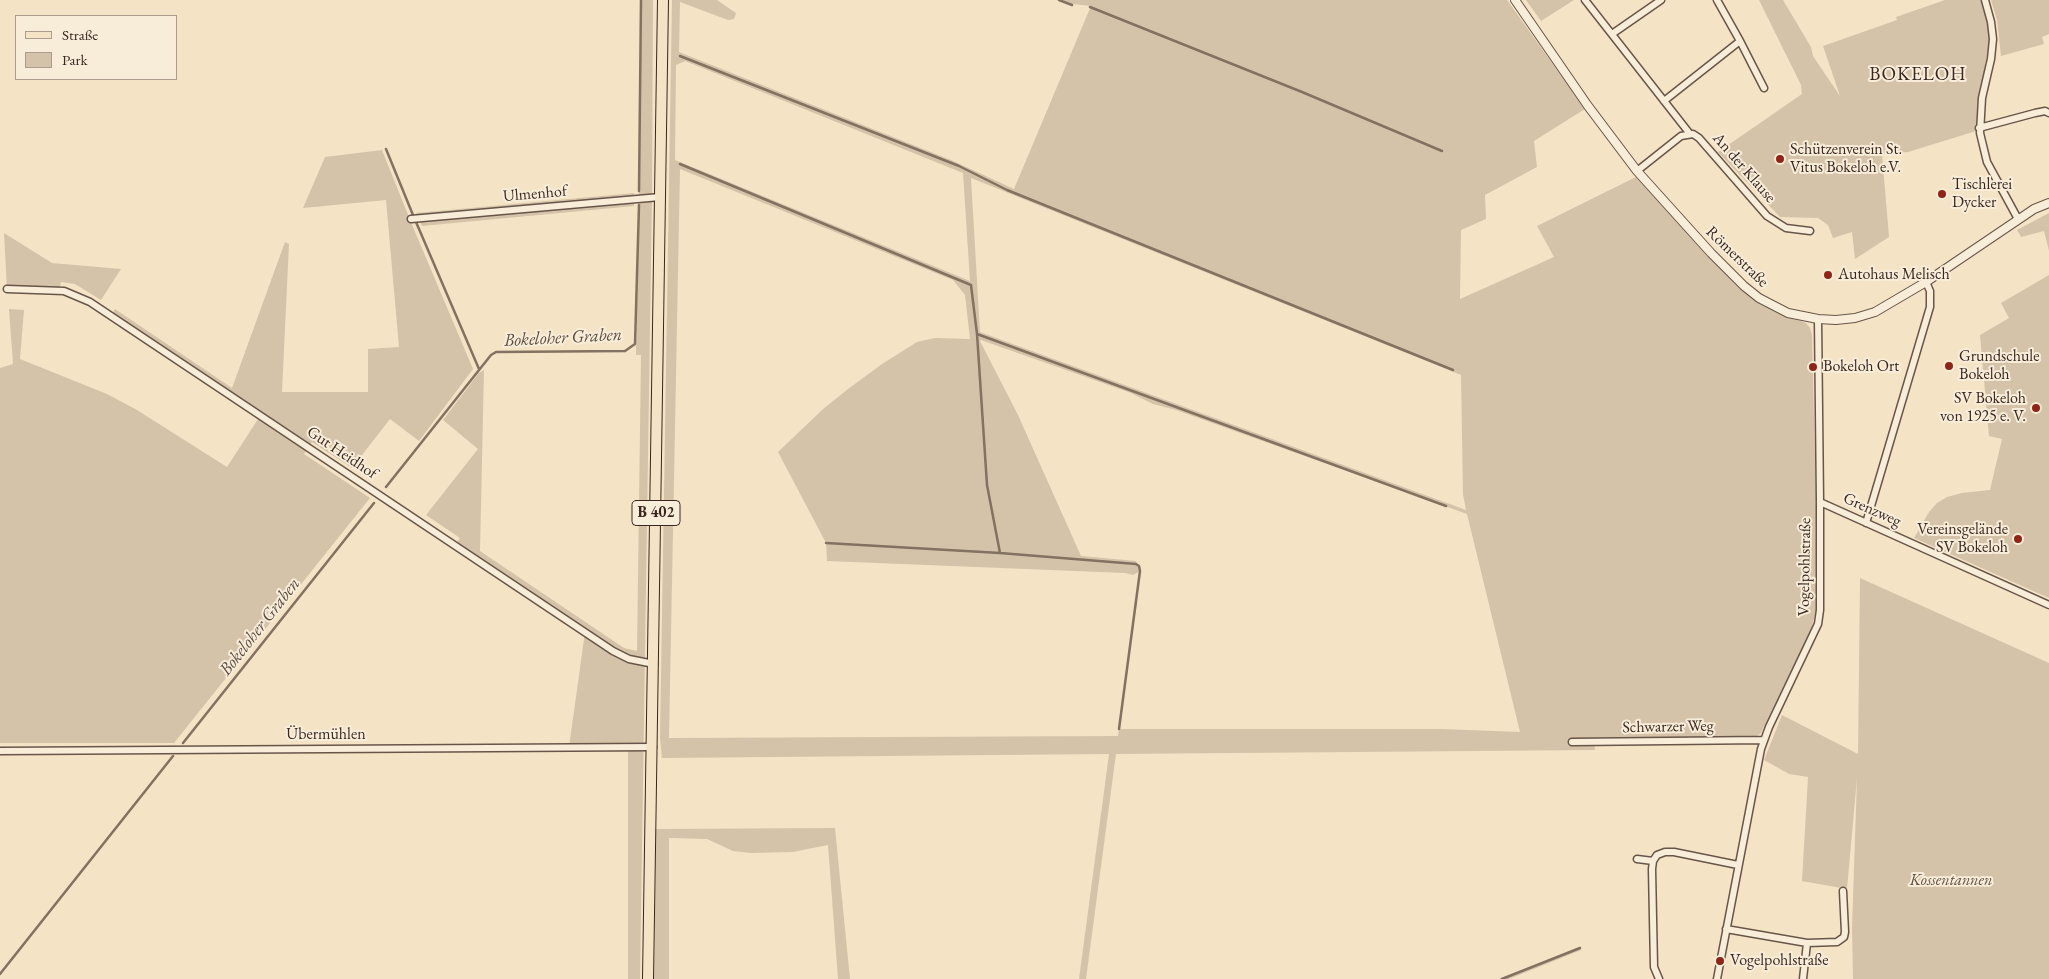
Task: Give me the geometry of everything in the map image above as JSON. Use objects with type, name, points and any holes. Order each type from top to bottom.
[{"type":"main road","name":"B 402","points":[[648,979],[663,0]]},
{"type":"street","name":"Römerstraße","points":[[1515,0],[1588,106],[1637,171],[1711,254],[1744,286],[1759,298],[1788,313],[1818,319],[1855,318],[1875,312],[1926,282],[2034,209],[2049,203]]},
{"type":"street","points":[[1585,0],[1690,134]]},
{"type":"street","points":[[1612,34],[1661,0]]},
{"type":"street","points":[[1717,0],[1764,88]]},
{"type":"street","points":[[1985,0],[1993,39],[1991,59],[1982,98],[1979,128],[1987,162],[2018,220]]},
{"type":"street","points":[[1664,101],[1740,41]]},
{"type":"street","points":[[1979,128],[2035,113],[2045,111],[2049,113]]},
{"type":"street","name":"An der Klause","points":[[1637,171],[1680,136],[1690,134],[1699,138],[1767,216],[1786,228],[1810,231]]},
{"type":"street","name":"Ulmenhof","points":[[411,219],[660,196]]},
{"type":"street","points":[[1866,523],[1930,307],[1930,291],[1926,282]]},
{"type":"street","name":"Gut Heidhof","points":[[7,289],[64,291],[90,302],[613,651],[629,659],[654,664]]},
{"type":"street","name":"Vogelpohlstraße","points":[[1717,979],[1764,740],[1818,624],[1820,610],[1820,502],[1818,319]]},
{"type":"street","name":"Grenzweg","points":[[1820,502],[2049,605]]},
{"type":"street","name":"Schwarzer Weg","points":[[1572,742],[1764,740]]},
{"type":"street","name":"Übermühlen","points":[[0,751],[653,747]]},
{"type":"street","points":[[1656,977],[1653,861],[1657,855],[1665,852],[1674,852],[1738,866]]},
{"type":"street","points":[[1637,859],[1653,861]]},
{"type":"street","points":[[1726,928],[1807,943],[1837,942],[1844,938],[1844,891]]},
{"type":"street","points":[[1803,979],[1807,943]]},
{"type":"green space","points":[[642,0],[653,0],[652,197],[640,979],[628,979],[628,747],[569,747],[585,632],[455,545],[460,538],[426,515],[478,449],[443,420],[479,373],[484,370],[480,551],[624,648],[637,651],[641,355],[636,355]]},
{"type":"green space","points":[[672,0],[717,0],[736,13],[734,19],[728,20],[680,2],[679,52],[951,160],[1014,189],[1091,6],[1073,4],[1062,0],[1507,0],[1585,109],[1534,141],[1537,167],[1485,195],[1486,219],[1461,230],[1460,299],[1554,257],[1537,226],[1638,176],[1708,257],[1759,301],[1777,312],[1806,323],[1810,328],[1812,335],[1816,500],[1816,610],[1811,630],[1761,733],[1751,740],[1594,742],[1595,750],[1116,754],[1086,979],[1079,979],[1109,754],[662,758],[660,738]],"holes":[[[685,61],[963,173],[970,281],[675,160],[676,65]],[[680,169],[953,280],[965,295],[970,339],[935,338],[917,342],[882,364],[848,389],[822,410],[778,452],[826,543],[827,561],[1125,573],[1133,575],[1140,571],[1136,561],[1081,556],[1018,415],[981,340],[1131,393],[1153,404],[1176,410],[1467,514],[1520,732],[1441,729],[1119,729],[1118,736],[669,738]],[[971,178],[1461,375],[1463,494],[1466,510],[980,332]]]},
{"type":"green space","points":[[1526,0],[1574,0],[1541,21]]},
{"type":"green space","points":[[1759,0],[1783,0],[1811,47],[1813,56],[1840,96],[1823,46],[1897,20],[1896,17],[1945,0],[1982,0],[1990,39],[1979,98],[1976,131],[1908,152],[1882,154],[1889,237],[1855,259],[1852,232],[1833,238],[1828,225],[1818,218],[1780,217],[1718,152],[1802,94],[1801,85]]},
{"type":"green space","points":[[1991,0],[2049,0],[2049,34],[2042,37],[2044,44],[2001,56],[1997,20]]},
{"type":"green space","points":[[382,150],[473,369],[419,441],[390,419],[352,468],[312,442],[304,454],[370,498],[174,743],[0,743],[0,368],[13,364],[9,309],[24,310],[20,359],[107,394],[137,410],[227,467],[260,416],[111,316],[115,309],[232,388],[285,242],[289,244],[282,392],[368,392],[368,349],[399,347],[386,200],[303,208],[325,157]]},
{"type":"green space","points":[[634,193],[634,206],[422,226],[416,213]]},
{"type":"green space","points":[[2049,213],[2049,251],[2044,231],[2021,237],[2017,230]]},
{"type":"green space","points":[[4,233],[52,263],[121,269],[101,300],[75,284],[61,282],[59,291],[7,289]]},
{"type":"green space","points":[[2049,275],[2049,598],[1914,538],[1929,512],[1937,503],[1947,497],[1962,493],[1990,490],[2002,439],[1989,436],[1980,335],[2009,318],[2001,303]]},
{"type":"green space","name":"Kossentannen","points":[[1860,578],[2049,663],[2049,979],[1853,979],[1852,928],[1857,778],[1847,889],[1802,881],[1808,777],[1789,774],[1764,760],[1782,715],[1858,754]]},
{"type":"green space","points":[[835,828],[850,979],[838,979],[828,845],[793,852],[751,853],[733,851],[707,839],[669,838],[669,979],[654,979],[656,829]]},
{"type":"green space","points":[[1580,947],[1581,950],[1509,979],[1498,979]]},
{"type":"waterway","name":"Bokeloher Graben","points":[[639,191],[641,0]]},
{"type":"waterway","points":[[1059,0],[1072,5]]},
{"type":"waterway","points":[[1090,7],[1302,92],[1442,151]]},
{"type":"waterway","points":[[680,56],[959,166],[1007,190],[1453,370]]},
{"type":"waterway","points":[[386,149],[413,215]]},
{"type":"waterway","points":[[680,164],[971,285],[977,334],[987,485],[1000,553]]},
{"type":"waterway","name":"Bokeloher Graben","points":[[386,487],[491,355],[496,352],[625,351],[635,344],[639,205]]},
{"type":"waterway","points":[[416,222],[479,369]]},
{"type":"waterway","points":[[977,334],[1446,506]]},
{"type":"waterway","name":"Bokeloher Graben","points":[[183,743],[374,503]]},
{"type":"waterway","points":[[826,543],[1000,553],[1136,564],[1139,566],[1140,571],[1119,729]]},
{"type":"waterway","name":"Bokeloher Graben","points":[[0,974],[173,756]]},
{"type":"waterway","points":[[1502,979],[1580,948]]},
{"type":"place","name":"Schützenverein St. Vitus Bokeloh e.V.","points":[[1780,159]]},
{"type":"place","name":"Tischlerei Dycker","points":[[1942,194]]},
{"type":"place","name":"Autohaus Melisch","points":[[1828,275]]},
{"type":"place","name":"Grundschule Bokeloh","points":[[1949,366]]},
{"type":"place","name":"Bokeloh Ort","points":[[1813,367]]},
{"type":"place","name":"SV Bokeloh von 1925 e. V.","points":[[2036,408]]},
{"type":"place","name":"Vereinsgelände SV Bokeloh","points":[[2018,539]]},
{"type":"place","name":"Vogelpohlstraße","points":[[1720,961]]},
{"type":"district","name":"BOKELOH","points":[[1918,75]]}]
